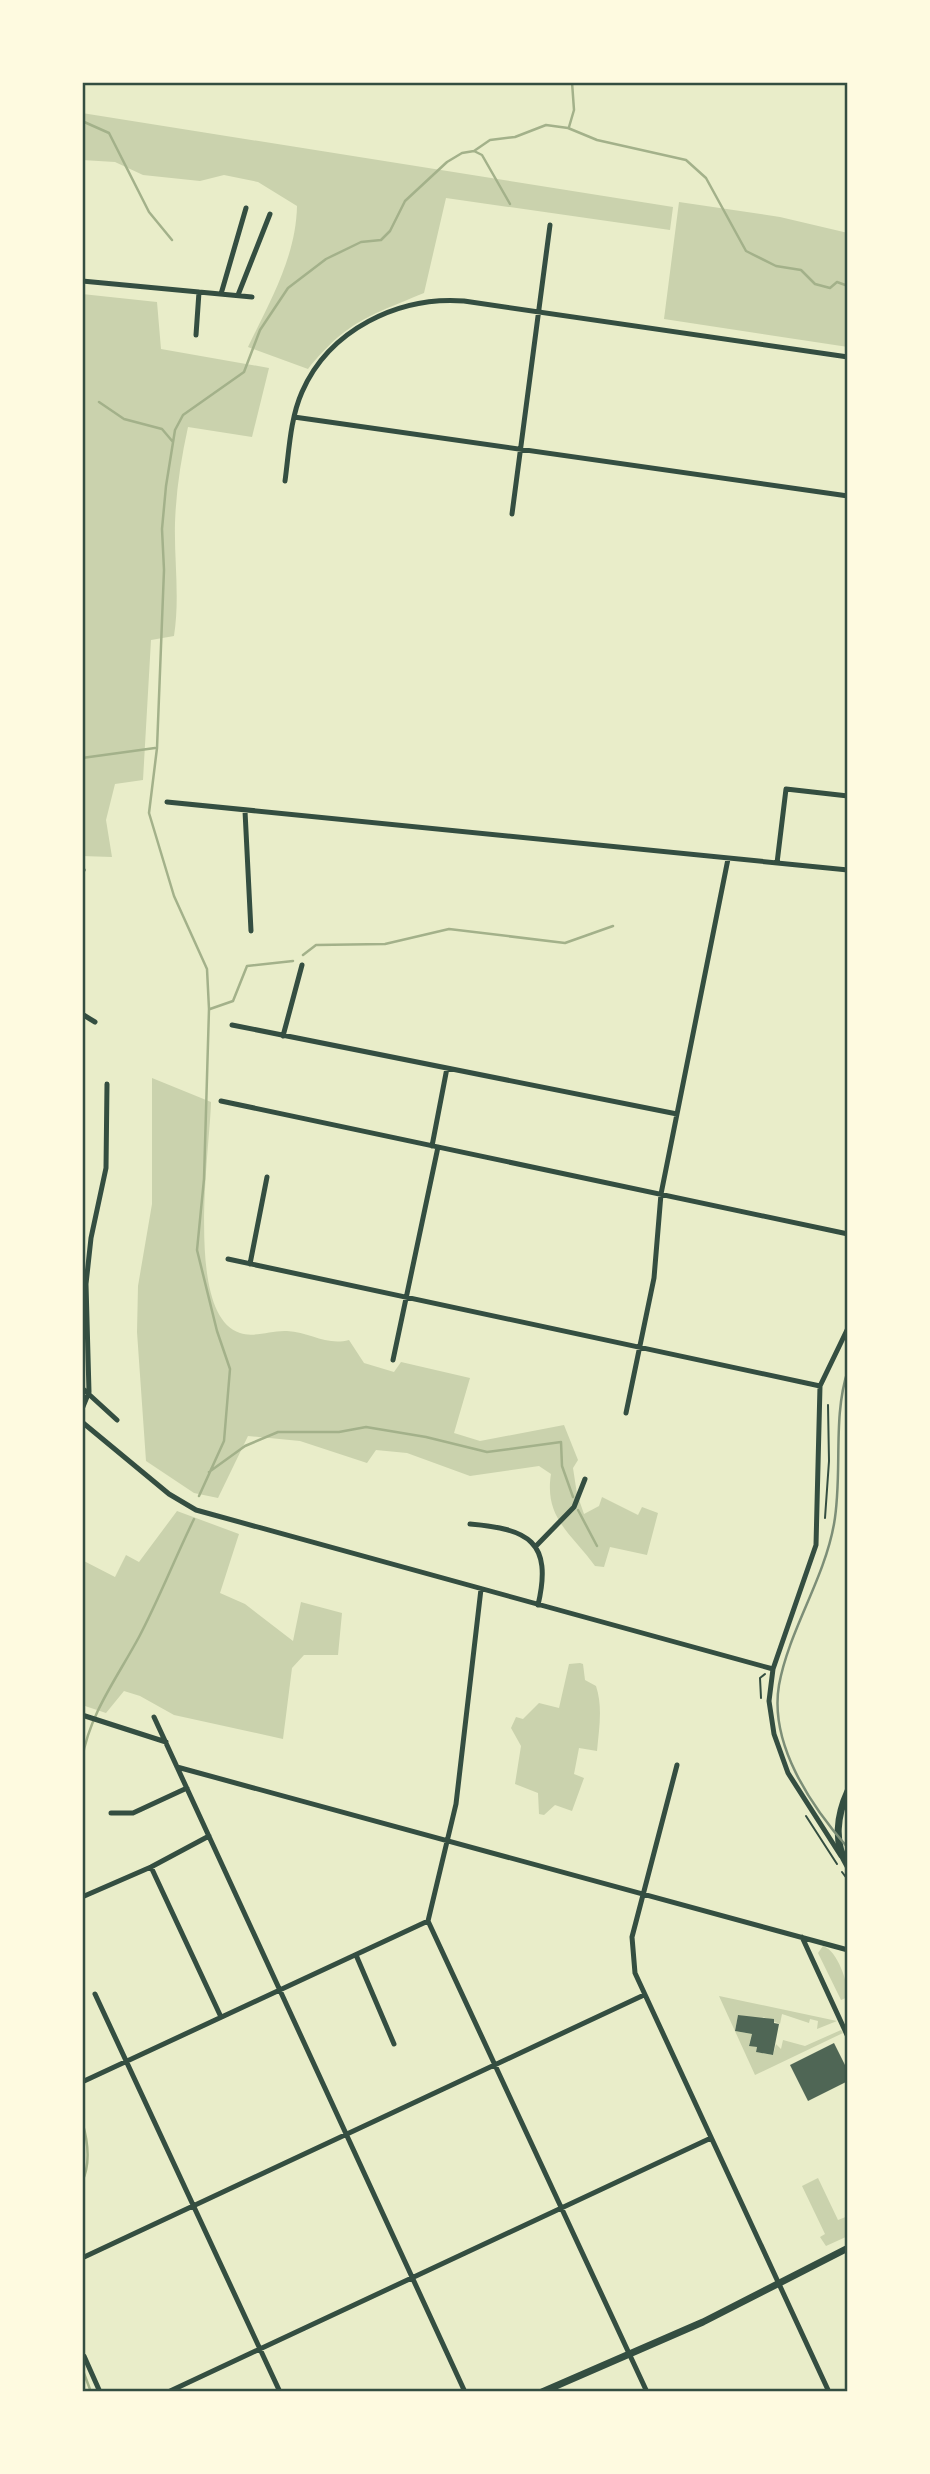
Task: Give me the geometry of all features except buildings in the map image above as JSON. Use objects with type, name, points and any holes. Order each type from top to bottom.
[{"type":"main road","points":[[846,1864],[838,1826],[848,1792]]},
{"type":"main road","points":[[542,2392],[703,2322],[848,2248]]},
{"type":"street","points":[[221,294],[246,208]]},
{"type":"street","points":[[237,295],[270,214]]},
{"type":"street","points":[[512,514],[550,225]]},
{"type":"street","points":[[82,281],[252,297]]},
{"type":"street","points":[[196,335],[199,292]]},
{"type":"street","points":[[285,481],[294,417],[309,378],[330,349],[356,328],[386,313],[416,303],[449,300],[848,357]]},
{"type":"street","points":[[294,417],[848,496]]},
{"type":"street","points":[[777,863],[786,789],[848,796]]},
{"type":"street","points":[[167,802],[848,870]]},
{"type":"street","points":[[245,810],[251,930]]},
{"type":"street","points":[[626,1413],[654,1278],[661,1194],[728,859]]},
{"type":"street","points":[[283,1035],[302,965]]},
{"type":"street","points":[[82,1014],[95,1022]]},
{"type":"street","points":[[232,1025],[677,1114]]},
{"type":"street","points":[[393,1360],[435,1146],[447,1068]]},
{"type":"street","points":[[82,1409],[85,1391],[86,1284],[91,1238],[105,1178],[107,1084]]},
{"type":"street","points":[[221,1101],[848,1234]]},
{"type":"street","points":[[250,1264],[267,1177]]},
{"type":"street","points":[[228,1259],[820,1386]]},
{"type":"street","points":[[846,1864],[797,1789],[780,1754],[771,1718],[773,1669],[816,1545],[820,1386],[848,1328]]},
{"type":"street","points":[[85,1391],[117,1420]]},
{"type":"street","points":[[82,1422],[169,1493],[196,1510],[773,1669]]},
{"type":"street","points":[[537,1545],[573,1507],[585,1479]]},
{"type":"street","points":[[470,1524],[508,1528],[528,1537],[537,1545],[542,1565],[538,1605]]},
{"type":"street","points":[[481,1589],[458,1793],[428,1921],[647,2392]]},
{"type":"street","points":[[82,1715],[166,1742]]},
{"type":"street","points":[[154,1717],[466,2392]]},
{"type":"street","points":[[677,1765],[631,1949],[635,1973],[829,2392]]},
{"type":"street","points":[[177,1767],[848,1950]]},
{"type":"street","points":[[111,1813],[133,1813],[187,1788]]},
{"type":"street","points":[[82,1897],[151,1867],[209,1836]]},
{"type":"street","points":[[151,1867],[221,2017]]},
{"type":"street","points":[[82,2082],[428,1921]]},
{"type":"street","points":[[802,1937],[848,2037]]},
{"type":"street","points":[[356,1955],[394,2044]]},
{"type":"street","points":[[95,1994],[280,2392]]},
{"type":"street","points":[[82,2258],[644,1995]]},
{"type":"street","points":[[168,2392],[710,2138]]},
{"type":"street","points":[[84,2357],[100,2392]]},
{"type":"path","points":[[822,1527],[828,1502],[828,1399]]},
{"type":"green space","points":[[82,113],[673,207],[670,230],[446,198],[424,293],[347,330],[308,369],[248,347],[287,261],[296,225],[297,206],[258,182],[224,175],[200,181],[143,175],[115,162],[82,160]]},
{"type":"green space","points":[[679,202],[780,217],[848,233],[848,347],[664,319]]},
{"type":"green space","points":[[82,294],[157,302],[161,349],[269,368],[252,437],[188,427],[179,475],[176,511],[177,607],[174,636],[151,640],[143,780],[115,784],[106,820],[112,857],[82,856]]},
{"type":"green space","points":[[152,1078],[211,1102],[204,1229],[206,1265],[212,1296],[223,1320],[245,1334],[287,1331],[325,1340],[349,1340],[364,1363],[394,1372],[401,1362],[470,1378],[454,1433],[480,1441],[564,1425],[578,1460],[573,1468],[577,1494],[584,1514],[599,1506],[602,1497],[638,1515],[642,1507],[658,1513],[647,1555],[610,1547],[604,1567],[595,1566],[561,1524],[552,1502],[551,1474],[539,1466],[470,1476],[407,1453],[376,1450],[367,1463],[300,1441],[248,1436],[218,1498],[194,1493],[146,1461],[137,1332],[138,1286],[152,1204]]},
{"type":"green space","points":[[177,1511],[239,1534],[220,1593],[245,1604],[293,1641],[301,1602],[342,1613],[338,1655],[304,1655],[292,1668],[283,1739],[174,1715],[140,1696],[124,1691],[106,1713],[82,1705],[82,1560],[115,1577],[126,1555],[139,1562]]},
{"type":"green space","points":[[569,1664],[583,1664],[585,1680],[596,1686],[598,1694],[600,1718],[597,1751],[579,1748],[574,1774],[584,1778],[572,1811],[555,1805],[544,1815],[539,1814],[538,1793],[515,1784],[521,1746],[511,1728],[516,1717],[523,1719],[539,1703],[559,1708]]},
{"type":"green space","points":[[823,1946],[838,1961],[844,1976],[848,1997],[841,2000],[818,1953]]},
{"type":"green space","points":[[719,1996],[837,2021],[817,2029],[818,2021],[810,2019],[809,2023],[782,2014],[780,2024],[763,2017],[762,2020],[738,2015],[735,2031],[752,2034],[749,2045],[757,2047],[756,2052],[773,2055],[776,2044],[781,2049],[783,2040],[805,2046],[841,2030],[843,2033],[755,2075]]},
{"type":"green space","points":[[818,2178],[838,2220],[848,2216],[848,2236],[826,2246],[820,2237],[825,2234],[802,2186]]},
{"type":"waterway","points":[[569,127],[574,110],[572,82]]},
{"type":"waterway","points":[[82,121],[109,133],[149,212],[172,240]]},
{"type":"waterway","points":[[199,1496],[224,1441],[230,1369],[217,1331],[197,1250],[204,1179],[209,1009],[207,969],[174,896],[149,813],[157,748],[164,570],[162,529],[175,430],[183,415],[244,372],[260,330],[288,288],[326,259],[361,242],[381,240],[390,231],[405,201],[447,162],[462,153],[474,151],[490,140],[515,137],[546,125],[568,128],[597,140],[686,160],[706,178],[746,251],[776,266],[801,270],[815,284],[830,288],[837,282],[848,286]]},
{"type":"waterway","points":[[474,151],[482,155],[510,204]]},
{"type":"waterway","points":[[99,402],[124,419],[162,429],[173,442]]},
{"type":"waterway","points":[[82,758],[155,748]]},
{"type":"waterway","points":[[303,955],[316,945],[385,944],[449,929],[565,943],[613,926]]},
{"type":"waterway","points":[[210,1009],[233,1001],[247,966],[293,961]]},
{"type":"waterway","points":[[209,1472],[245,1446],[278,1432],[339,1432],[366,1427],[426,1437],[487,1452],[561,1442],[562,1466],[573,1497]]},
{"type":"waterway","points":[[578,1510],[597,1546]]},
{"type":"waterway","points":[[82,1759],[91,1726],[146,1623],[194,1519]]},
{"type":"waterway","points":[[82,2121],[88,2152],[82,2182]]},
{"type":"waterway","points":[[82,2368],[91,2392]]},
{"type":"railway","points":[[848,1370],[840,1407],[834,1524],[823,1565],[790,1645],[779,1685],[778,1707],[780,1729],[796,1773],[820,1813],[848,1848]]}]
